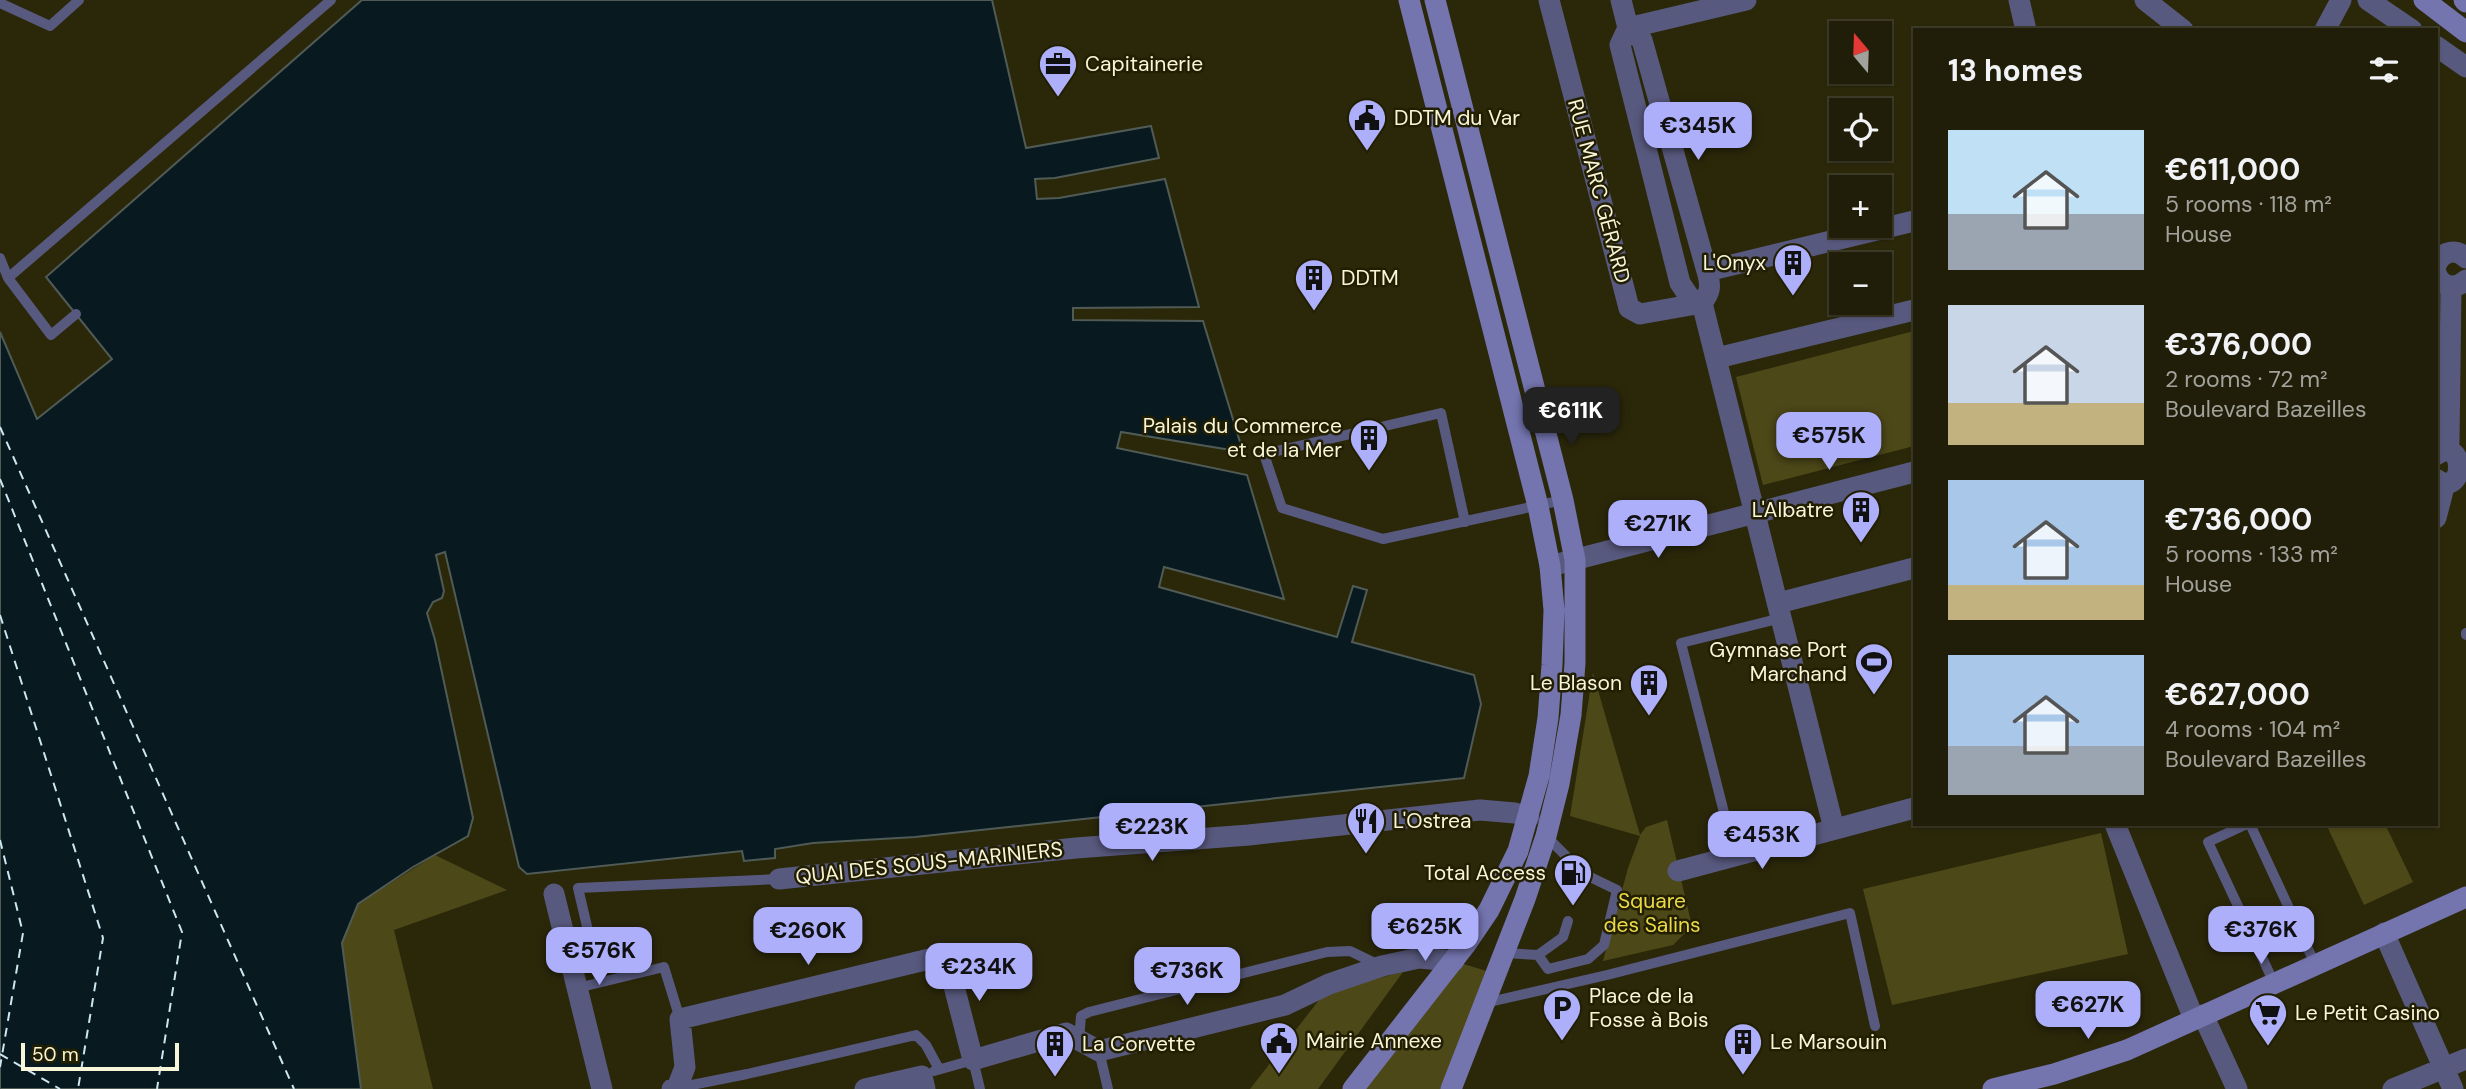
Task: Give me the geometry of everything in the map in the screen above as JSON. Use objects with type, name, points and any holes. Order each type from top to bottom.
[{"type":"main road","points":[[1353,1089],[1454,961],[1489,910],[1518,851],[1539,776],[1548,718],[1554,610],[1550,566],[1538,506],[1409,0]]},
{"type":"main road","points":[[1435,0],[1563,500],[1575,560],[1575,663],[1571,715],[1559,784],[1546,836],[1451,1089]]},
{"type":"main road","points":[[2424,0],[2466,32]]},
{"type":"main road","points":[[1993,1089],[2054,1074],[2127,1050],[2466,897]]},
{"type":"street","name":"RUE MARC GÉRARD","points":[[1549,0],[1629,308],[1640,314],[1702,303]]},
{"type":"street","points":[[1621,0],[1628,28],[1642,40],[1707,271],[1709,295],[1702,303]]},
{"type":"street","points":[[1628,28],[1746,0]]},
{"type":"street","points":[[2019,0],[2026,28]]},
{"type":"street","points":[[2326,28],[2341,0]]},
{"type":"street","points":[[2368,0],[2409,28]]},
{"type":"street","points":[[2150,2],[2181,28]]},
{"type":"street","points":[[1628,28],[1620,45],[1680,282],[1690,298],[1702,303]]},
{"type":"street","points":[[2438,47],[2466,67]]},
{"type":"street","points":[[1707,271],[1913,221]]},
{"type":"street","points":[[2438,513],[2452,477],[2463,466],[2459,456],[2442,453],[2444,270],[2448,253],[2464,253]]},
{"type":"street","points":[[1702,303],[1834,829]]},
{"type":"street","points":[[1717,358],[1913,310]]},
{"type":"street","points":[[1550,566],[1913,472]]},
{"type":"street","points":[[1779,611],[1913,568]]},
{"type":"street","points":[[1678,871],[1913,808]]},
{"type":"street","name":"QUAI DES SOUS-MARINIERS","points":[[779,879],[1076,848],[1249,835],[1480,810],[1529,817]]},
{"type":"street","points":[[2116,826],[2199,1017],[2237,1089]]},
{"type":"street","points":[[554,894],[602,1089]]},
{"type":"street","points":[[2384,933],[2453,1089]]},
{"type":"street","points":[[674,1088],[685,1067],[680,1019],[946,955],[973,1060],[1066,1033],[1099,1051],[1285,1005],[1329,984],[1382,966],[1419,958],[1454,961]]},
{"type":"street","points":[[2393,1089],[2466,1059]]},
{"type":"street","points":[[865,1089],[929,1078]]},
{"type":"lane","points":[[0,3],[50,26],[79,0]]},
{"type":"lane","points":[[8,278],[331,0]]},
{"type":"lane","points":[[0,258],[8,278],[51,335],[76,314]]},
{"type":"lane","points":[[1465,522],[1441,413],[1264,454],[1282,508],[1383,539],[1465,522],[1563,500]]},
{"type":"lane","points":[[1735,856],[1681,643],[1779,611]]},
{"type":"lane","points":[[1529,817],[1584,874],[1617,890],[1604,945],[1588,958],[1548,969],[1538,955]]},
{"type":"lane","points":[[2244,826],[2208,842],[2274,983]]},
{"type":"lane","points":[[2249,826],[2315,964]]},
{"type":"lane","points":[[1578,892],[1584,874]]},
{"type":"lane","name":"QUAI DES SOUS-MARINIERS","points":[[600,982],[578,888],[779,879]]},
{"type":"lane","points":[[1485,1003],[1850,913],[1875,1026]]},
{"type":"lane","points":[[1504,953],[1538,955],[1563,937],[1569,921]]},
{"type":"lane","points":[[1079,1040],[1082,1016],[1088,1012],[1327,952],[1350,951],[1382,966]]},
{"type":"lane","points":[[577,988],[664,967],[680,1019]]},
{"type":"lane","points":[[674,1088],[916,1035],[926,1045],[929,1078],[973,1060],[980,1089]]},
{"type":"lane","points":[[1099,1051],[1108,1089]]},
{"type":"green space","points":[[1913,331],[1913,446],[1763,485],[1736,377]]},
{"type":"green space","name":"Square des Salins","points":[[1593,673],[1640,835],[1646,827],[1667,820],[1692,926],[1673,945],[1603,961],[1628,868],[1640,836],[1570,816]]},
{"type":"green space","points":[[2327,826],[2386,826],[2413,882],[2364,905]]},
{"type":"green space","points":[[2101,833],[2128,954],[1892,1005],[1863,889]]},
{"type":"green space","points":[[435,855],[507,890],[394,930],[433,1089],[359,1089],[342,943],[358,904]]},
{"type":"green space","points":[[1454,961],[1496,974],[1451,1089],[1353,1089]]},
{"type":"green space","points":[[1403,972],[1318,1089],[1250,1089],[1326,991]]},
{"type":"shaded area","points":[[362,0],[992,0],[1026,148],[1151,126],[1159,158],[1055,178],[1035,179],[1037,199],[1059,198],[1165,179],[1199,307],[1073,308],[1073,320],[1203,321],[1243,452],[1121,432],[1117,448],[1247,475],[1284,599],[1164,567],[1159,587],[1337,637],[1353,586],[1367,590],[1352,642],[1474,675],[1481,704],[1464,778],[915,837],[813,843],[775,849],[775,858],[744,861],[742,851],[527,874],[519,867],[445,552],[436,555],[444,591],[442,598],[433,602],[427,613],[473,818],[468,836],[413,867],[358,904],[342,943],[361,1089],[0,1089],[0,332],[37,419],[112,359],[46,277]]},
{"type":"ferry route","points":[[0,427],[294,1089]]},
{"type":"ferry route","points":[[0,479],[182,932],[157,1089]]},
{"type":"ferry route","points":[[0,615],[103,938],[78,1089]]},
{"type":"ferry route","points":[[0,840],[23,933],[0,1067]]},
{"type":"ferry route","points":[[0,1054],[60,1089]]},
{"type":"place","name":"Capitainerie","points":[[1058,98]]},
{"type":"place","name":"DDTM du Var","points":[[1367,152]]},
{"type":"place","name":"L'Onyx","points":[[1793,297]]},
{"type":"place","name":"DDTM","points":[[1314,312]]},
{"type":"place","name":"Palais du Commerce et de la Mer","points":[[1369,472]]},
{"type":"place","name":"L'Albatre","points":[[1861,544]]},
{"type":"place","name":"Gymnase Port Marchand","points":[[1874,696]]},
{"type":"place","name":"Le Blason","points":[[1649,717]]},
{"type":"place","name":"L'Ostrea","points":[[1366,855]]},
{"type":"place","name":"Total Access","points":[[1573,907]]},
{"type":"place","name":"Place de la Fosse à Bois","points":[[1562,1042]]},
{"type":"place","name":"Le Petit Casino","points":[[2268,1047]]},
{"type":"place","name":"Mairie Annexe","points":[[1279,1075]]},
{"type":"place","name":"Le Marsouin","points":[[1743,1076]]},
{"type":"place","name":"La Corvette","points":[[1055,1078]]}]
